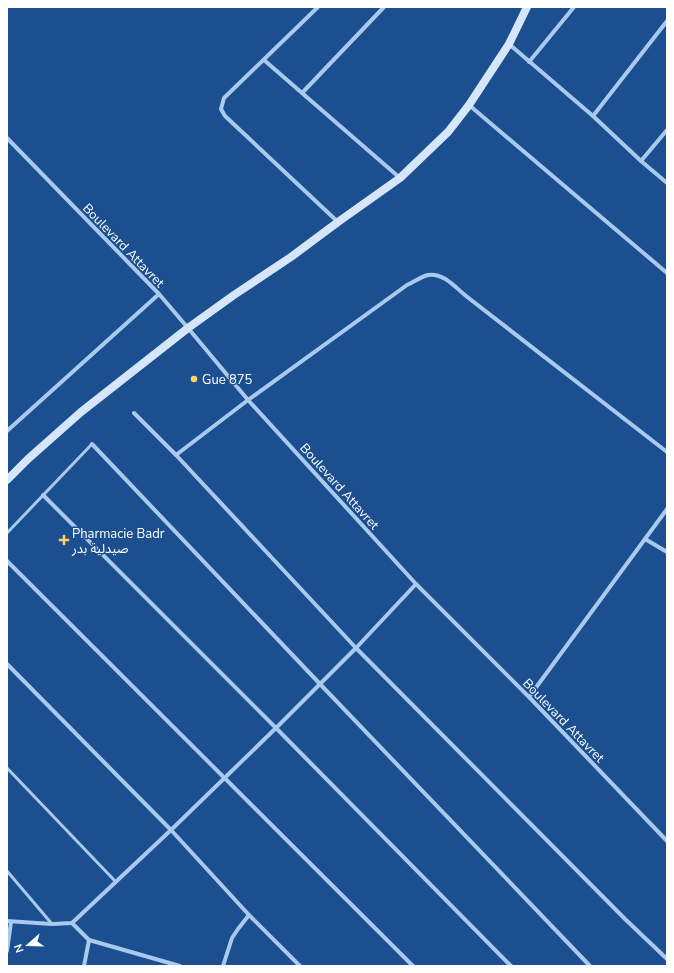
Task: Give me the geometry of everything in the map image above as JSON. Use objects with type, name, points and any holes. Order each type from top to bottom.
[{"type":"street","points":[[318,7],[224,98],[221,109],[225,116],[338,222]]},
{"type":"street","points":[[302,93],[384,7]]},
{"type":"street","points":[[7,480],[28,459],[81,412],[188,328],[291,257],[400,178],[448,132],[469,105],[509,44],[526,7]]},
{"type":"street","points":[[529,62],[574,7]]},
{"type":"street","points":[[593,116],[667,21]]},
{"type":"street","points":[[509,44],[593,116],[641,161],[667,182]]},
{"type":"street","points":[[264,60],[400,178]]},
{"type":"street","points":[[469,105],[667,273]]},
{"type":"street","points":[[641,161],[667,130]]},
{"type":"street","name":"Boulevard Attavret","points":[[7,138],[159,294],[248,400],[416,584],[529,697],[667,841]]},
{"type":"street","points":[[176,455],[248,400],[407,286],[428,275],[441,277],[448,281],[667,452]]},
{"type":"street","points":[[7,431],[159,294]]},
{"type":"street","points":[[134,413],[176,455],[356,648],[625,919],[667,959]]},
{"type":"street","points":[[92,444],[590,966]]},
{"type":"street","points":[[43,495],[511,966]]},
{"type":"street","points":[[529,697],[667,509]]},
{"type":"street","points":[[645,539],[667,552]]},
{"type":"street","points":[[7,561],[413,966]]},
{"type":"street","points":[[7,951],[9,922],[52,924],[72,923],[276,728],[356,648],[416,584]]},
{"type":"street","points":[[7,664],[171,830],[249,915],[300,966]]},
{"type":"street","points":[[222,966],[232,938],[249,915]]},
{"type":"street","points":[[72,923],[89,940],[180,966]]},
{"type":"street","points":[[84,966],[89,940]]},
{"type":"lane","points":[[7,533],[92,444]]},
{"type":"lane","points":[[7,768],[116,882]]},
{"type":"lane","points":[[7,871],[52,924]]},
{"type":"place","name":"Gue 875","points":[[194,379]]},
{"type":"place","name":"Pharmacie Badr صيدلية بدر","points":[[64,540]]}]
